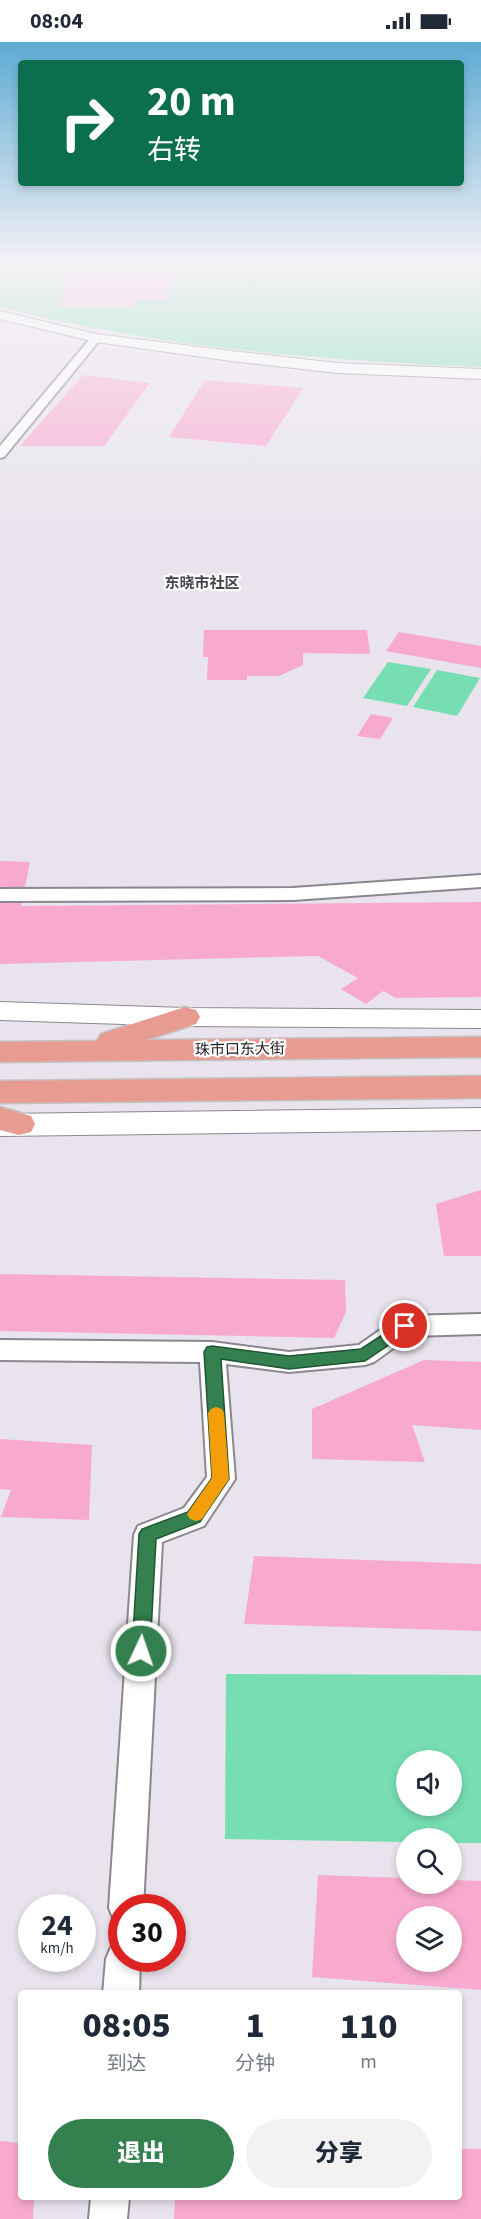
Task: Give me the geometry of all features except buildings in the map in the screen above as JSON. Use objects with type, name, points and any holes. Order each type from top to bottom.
[{"type":"main road","points":[[81,1051],[185,1017]]},
{"type":"main road","name":"珠市口东大街","points":[[0,1052],[481,1047]]},
{"type":"main road","points":[[0,1092],[481,1088]]},
{"type":"street","points":[[0,454],[73,366]]},
{"type":"street","points":[[277,366],[335,373],[481,379]]},
{"type":"street","points":[[316,366],[481,374]]},
{"type":"street","points":[[0,895],[292,894],[481,881]]},
{"type":"street","name":"珠市口东大街","points":[[0,1011],[185,1017],[481,1019]]},
{"type":"street","points":[[6,1122],[481,1119]]},
{"type":"street","points":[[0,1350],[212,1352],[289,1362],[365,1354],[405,1326],[481,1324]]},
{"type":"street","points":[[127,1894],[148,1534],[194,1517],[220,1479],[212,1352]]},
{"type":"street","points":[[121,1990],[122,1972]]},
{"type":"street","points":[[108,2219],[110,2200]]},
{"type":"green space","points":[[388,662],[431,669],[407,706],[363,698]]},
{"type":"green space","points":[[437,670],[480,678],[457,716],[413,707]]},
{"type":"green space","points":[[226,1674],[481,1675],[481,1843],[462,1843],[462,1828],[396,1828],[396,1842],[225,1839]]},
{"type":"slow traffic","points":[[196,1514],[220,1479],[216,1413]]},
{"type":"district","name":"东晓市社区","points":[[202,583]]},
{"type":"route","points":[[141,1651],[148,1534],[194,1517],[220,1479],[212,1352],[289,1362],[365,1354],[405,1326]]}]
